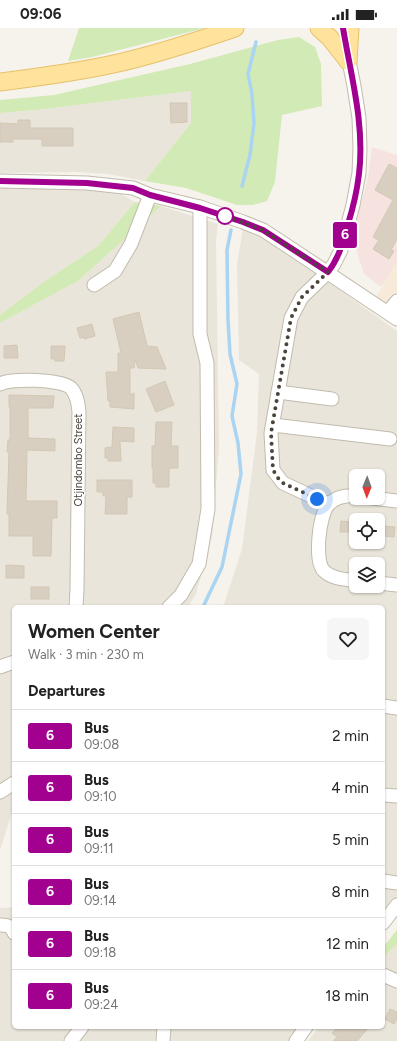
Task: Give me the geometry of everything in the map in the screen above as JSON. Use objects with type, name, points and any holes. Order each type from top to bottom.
[{"type":"main road","points":[[0,82],[45,76],[118,63],[168,50],[236,28]]},
{"type":"main road","points":[[319,28],[333,41],[348,61]]},
{"type":"main road","points":[[348,61],[350,28]]},
{"type":"street","points":[[328,504],[283,483],[278,478],[273,470],[271,433],[291,318],[302,297],[328,272],[341,250],[353,204],[359,173],[359,118],[342,28]]},
{"type":"street","points":[[0,181],[87,183],[133,188],[150,195],[200,208],[263,230],[392,315],[397,300]]},
{"type":"street","points":[[94,285],[115,271],[131,244],[150,195]]},
{"type":"street","points":[[171,605],[181,595],[199,564],[208,509],[207,363],[200,334],[200,208]]},
{"type":"street","name":"Otjindombo Street","points":[[0,384],[10,381],[60,383],[71,389],[78,399],[79,427],[76,605]]},
{"type":"street","points":[[278,392],[332,399]]},
{"type":"street","points":[[273,425],[390,439]]},
{"type":"street","points":[[349,495],[345,495],[328,504],[324,511],[321,521],[319,548],[320,566],[324,572],[332,577],[349,579]]},
{"type":"street","points":[[385,500],[397,501]]},
{"type":"street","points":[[385,584],[397,585]]},
{"type":"street","points":[[0,667],[12,663]]},
{"type":"street","points":[[385,706],[397,708]]},
{"type":"street","points":[[0,792],[12,784]]},
{"type":"street","points":[[385,794],[397,796]]},
{"type":"street","points":[[385,881],[397,883]]},
{"type":"street","points":[[385,920],[397,905]]},
{"type":"street","points":[[0,926],[6,925],[12,929]]},
{"type":"street","points":[[385,976],[397,981]]},
{"type":"street","points":[[71,1041],[80,1029]]},
{"type":"street","points":[[163,1041],[164,1029]]},
{"type":"shaded area","points":[[191,91],[191,123],[145,181],[108,174],[76,172],[0,173],[0,113]]},
{"type":"shaded area","points":[[372,147],[397,155],[397,262],[381,287],[364,274],[352,237],[368,178]]},
{"type":"shaded area","points":[[0,188],[78,189],[121,194],[135,202],[98,246],[45,281],[0,315]]},
{"type":"shaded area","points":[[161,206],[218,224],[216,240],[219,447],[212,536],[196,594],[189,605],[12,605],[12,812],[0,850],[0,323],[78,281]]},
{"type":"shaded area","points":[[243,229],[275,244],[397,331],[397,902],[385,918],[385,605],[224,605],[242,549],[257,433],[259,374],[239,360],[237,264]]},
{"type":"shaded area","points":[[397,262],[397,319],[373,302]]},
{"type":"shaded area","points":[[12,907],[12,1029],[305,1029],[296,1041],[0,1041],[0,908]]},
{"type":"shaded area","points":[[397,944],[397,1041],[308,1041],[317,1029],[385,1029],[385,956]]},
{"type":"green space","points":[[79,28],[205,28],[92,57],[68,61]]},
{"type":"green space","points":[[299,37],[315,47],[321,64],[322,106],[282,115],[275,182],[267,201],[253,205],[237,205],[186,188],[145,181],[191,123],[191,91],[0,113],[0,100],[54,95],[190,64],[278,40]]},
{"type":"green space","points":[[135,202],[161,206],[78,281],[0,323],[0,315],[45,281],[98,246]]},
{"type":"green space","points":[[397,930],[397,944],[385,956],[385,945]]},
{"type":"building","points":[[170,103],[187,103],[187,122],[171,123]]},
{"type":"building","points":[[18,120],[30,120],[30,128],[73,128],[73,146],[42,146],[42,139],[13,139],[13,142],[0,142],[0,123],[18,124]]},
{"type":"building","points":[[389,164],[397,168],[397,239],[391,250],[394,251],[389,259],[373,249],[379,240],[373,237],[393,200],[375,190]]},
{"type":"building","points":[[139,312],[147,346],[157,347],[166,369],[138,368],[135,359],[134,368],[130,368],[130,395],[134,393],[134,409],[110,407],[110,401],[108,401],[106,372],[118,372],[118,353],[121,353],[113,319]]},
{"type":"building","points":[[92,324],[95,336],[84,339],[84,337],[80,338],[77,328]]},
{"type":"building","points":[[17,345],[18,358],[4,358],[4,346]]},
{"type":"building","points":[[51,346],[65,346],[64,361],[55,361],[55,359],[51,359]]},
{"type":"building","points":[[165,381],[174,405],[156,412],[146,389]]},
{"type":"building","points":[[9,395],[54,396],[53,408],[28,408],[28,438],[55,439],[55,451],[27,450],[26,501],[57,501],[57,518],[52,518],[51,556],[33,556],[33,536],[9,536],[9,514],[7,514],[9,452],[7,452],[8,440],[10,440]]},
{"type":"building","points":[[156,422],[172,422],[171,446],[178,446],[178,468],[169,468],[169,487],[156,487],[156,483],[153,483],[152,446],[155,446]]},
{"type":"building","points":[[113,427],[134,428],[134,442],[120,441],[121,461],[108,461],[108,458],[105,458],[105,448],[112,447]]},
{"type":"building","points":[[97,480],[132,480],[132,497],[127,497],[127,514],[105,514],[106,496],[103,496],[103,492],[97,492]]},
{"type":"building","points":[[341,521],[349,522],[349,532],[340,532]]},
{"type":"building","points":[[385,526],[395,527],[394,537],[385,536]]},
{"type":"building","points":[[6,565],[24,566],[24,578],[6,578]]},
{"type":"building","points":[[31,587],[49,587],[49,599],[31,599]]},
{"type":"building","points":[[390,1009],[397,1012],[397,1019],[394,1024],[385,1019]]},
{"type":"building","points":[[336,1029],[367,1029],[357,1041],[333,1041],[337,1037],[332,1033]]},
{"type":"waterway","points":[[242,186],[250,155],[254,123],[252,94],[248,74],[256,42]]},
{"type":"waterway","points":[[204,605],[222,567],[241,474],[238,443],[232,416],[237,384],[230,354],[228,320],[227,250],[231,230]]},
{"type":"bus line","name":"6","points":[[0,181],[87,183],[133,188],[150,195],[200,208],[263,230],[328,272],[341,250],[353,204],[359,173],[359,118],[343,28]]},
{"type":"route","points":[[225,216],[223,215],[263,230],[328,272],[302,297],[291,318],[271,433],[273,470],[278,478],[283,483],[317,499]]}]
